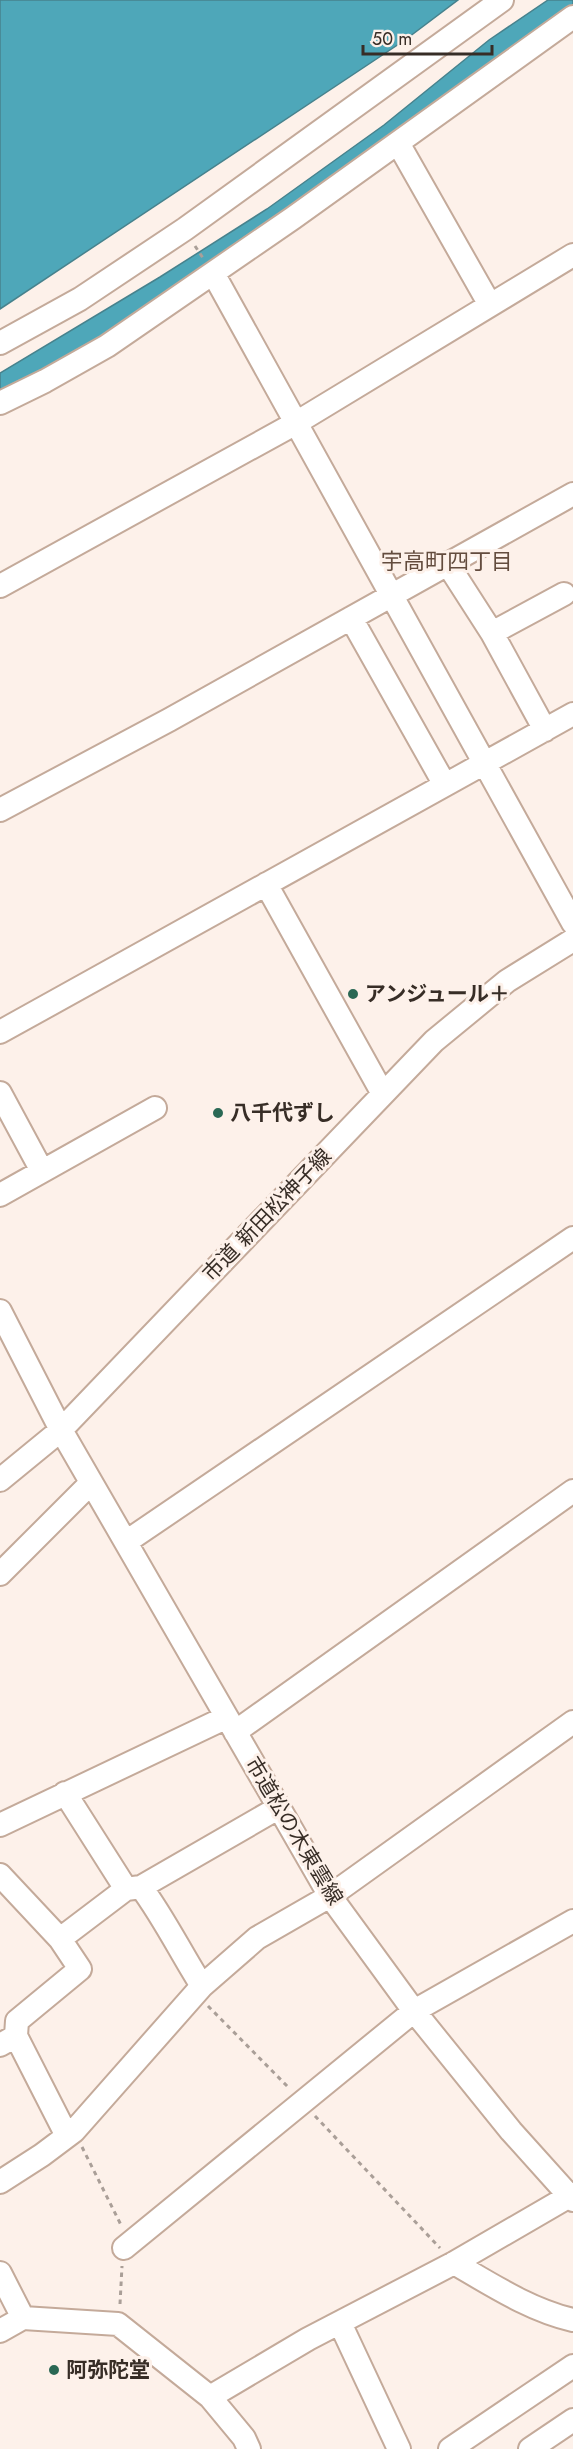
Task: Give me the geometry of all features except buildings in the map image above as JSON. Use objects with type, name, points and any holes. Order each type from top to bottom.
[{"type":"street","points":[[0,343],[80,299],[185,229],[502,0]]},
{"type":"street","points":[[0,403],[107,346],[398,143],[573,17]]},
{"type":"street","points":[[398,143],[490,306]]},
{"type":"street","points":[[0,586],[296,423],[573,255]]},
{"type":"street","points":[[213,273],[573,923]]},
{"type":"street","points":[[0,810],[573,494]]},
{"type":"street","points":[[447,563],[492,633],[545,730]]},
{"type":"street","points":[[492,633],[564,594]]},
{"type":"street","points":[[351,618],[445,785]]},
{"type":"street","points":[[0,1032],[573,714]]},
{"type":"street","points":[[266,884],[383,1094]]},
{"type":"street","name":"市道 新田松神子線","points":[[0,1480],[61,1430],[434,1041],[507,981],[573,940]]},
{"type":"street","points":[[0,1093],[42,1171]]},
{"type":"street","points":[[0,1195],[155,1108]]},
{"type":"street","points":[[126,1542],[573,1238]]},
{"type":"street","name":"市道松の木東雲線","points":[[0,1311],[61,1430],[330,1896],[414,2011],[511,2131],[572,2197]]},
{"type":"street","points":[[0,1574],[92,1483]]},
{"type":"street","points":[[0,1825],[64,1793],[230,1725],[573,1491]]},
{"type":"street","points":[[0,2182],[42,2155],[70,2133],[199,1990],[257,1938],[330,1896],[573,1722]]},
{"type":"street","points":[[64,1793],[134,1888],[159,1911],[163,1924],[199,1990]]},
{"type":"street","points":[[60,1939],[134,1888],[278,1808]]},
{"type":"street","points":[[0,1875],[60,1939],[80,1969],[17,2021],[8,2041],[70,2133]]},
{"type":"street","points":[[124,2248],[414,2011],[573,1921]]},
{"type":"street","points":[[210,2397],[308,2339],[454,2263],[572,2197]]},
{"type":"street","points":[[454,2263],[548,2314],[573,2320]]},
{"type":"street","points":[[0,2273],[23,2318]]},
{"type":"street","points":[[0,2331],[23,2318],[118,2324],[210,2397],[244,2438],[249,2449]]},
{"type":"street","points":[[340,2323],[399,2449]]},
{"type":"street","points":[[450,2449],[573,2366]]},
{"type":"street","points":[[530,2449],[573,2420]]},
{"type":"path","points":[[199,1990],[454,2263]]},
{"type":"path","points":[[70,2133],[125,2232],[118,2324]]},
{"type":"water","points":[[0,0],[458,0],[405,40],[0,309]]},
{"type":"water","points":[[548,0],[573,0],[573,10],[112,335],[0,393],[0,373],[160,277],[267,209],[384,125],[489,40]]},
{"type":"place","name":"アンジュール＋","points":[[353,994]]},
{"type":"place","name":"八千代ずし","points":[[218,1113]]},
{"type":"place","name":"阿弥陀堂","points":[[54,2370]]},
{"type":"district","name":"宇高町四丁目","points":[[447,561]]}]
